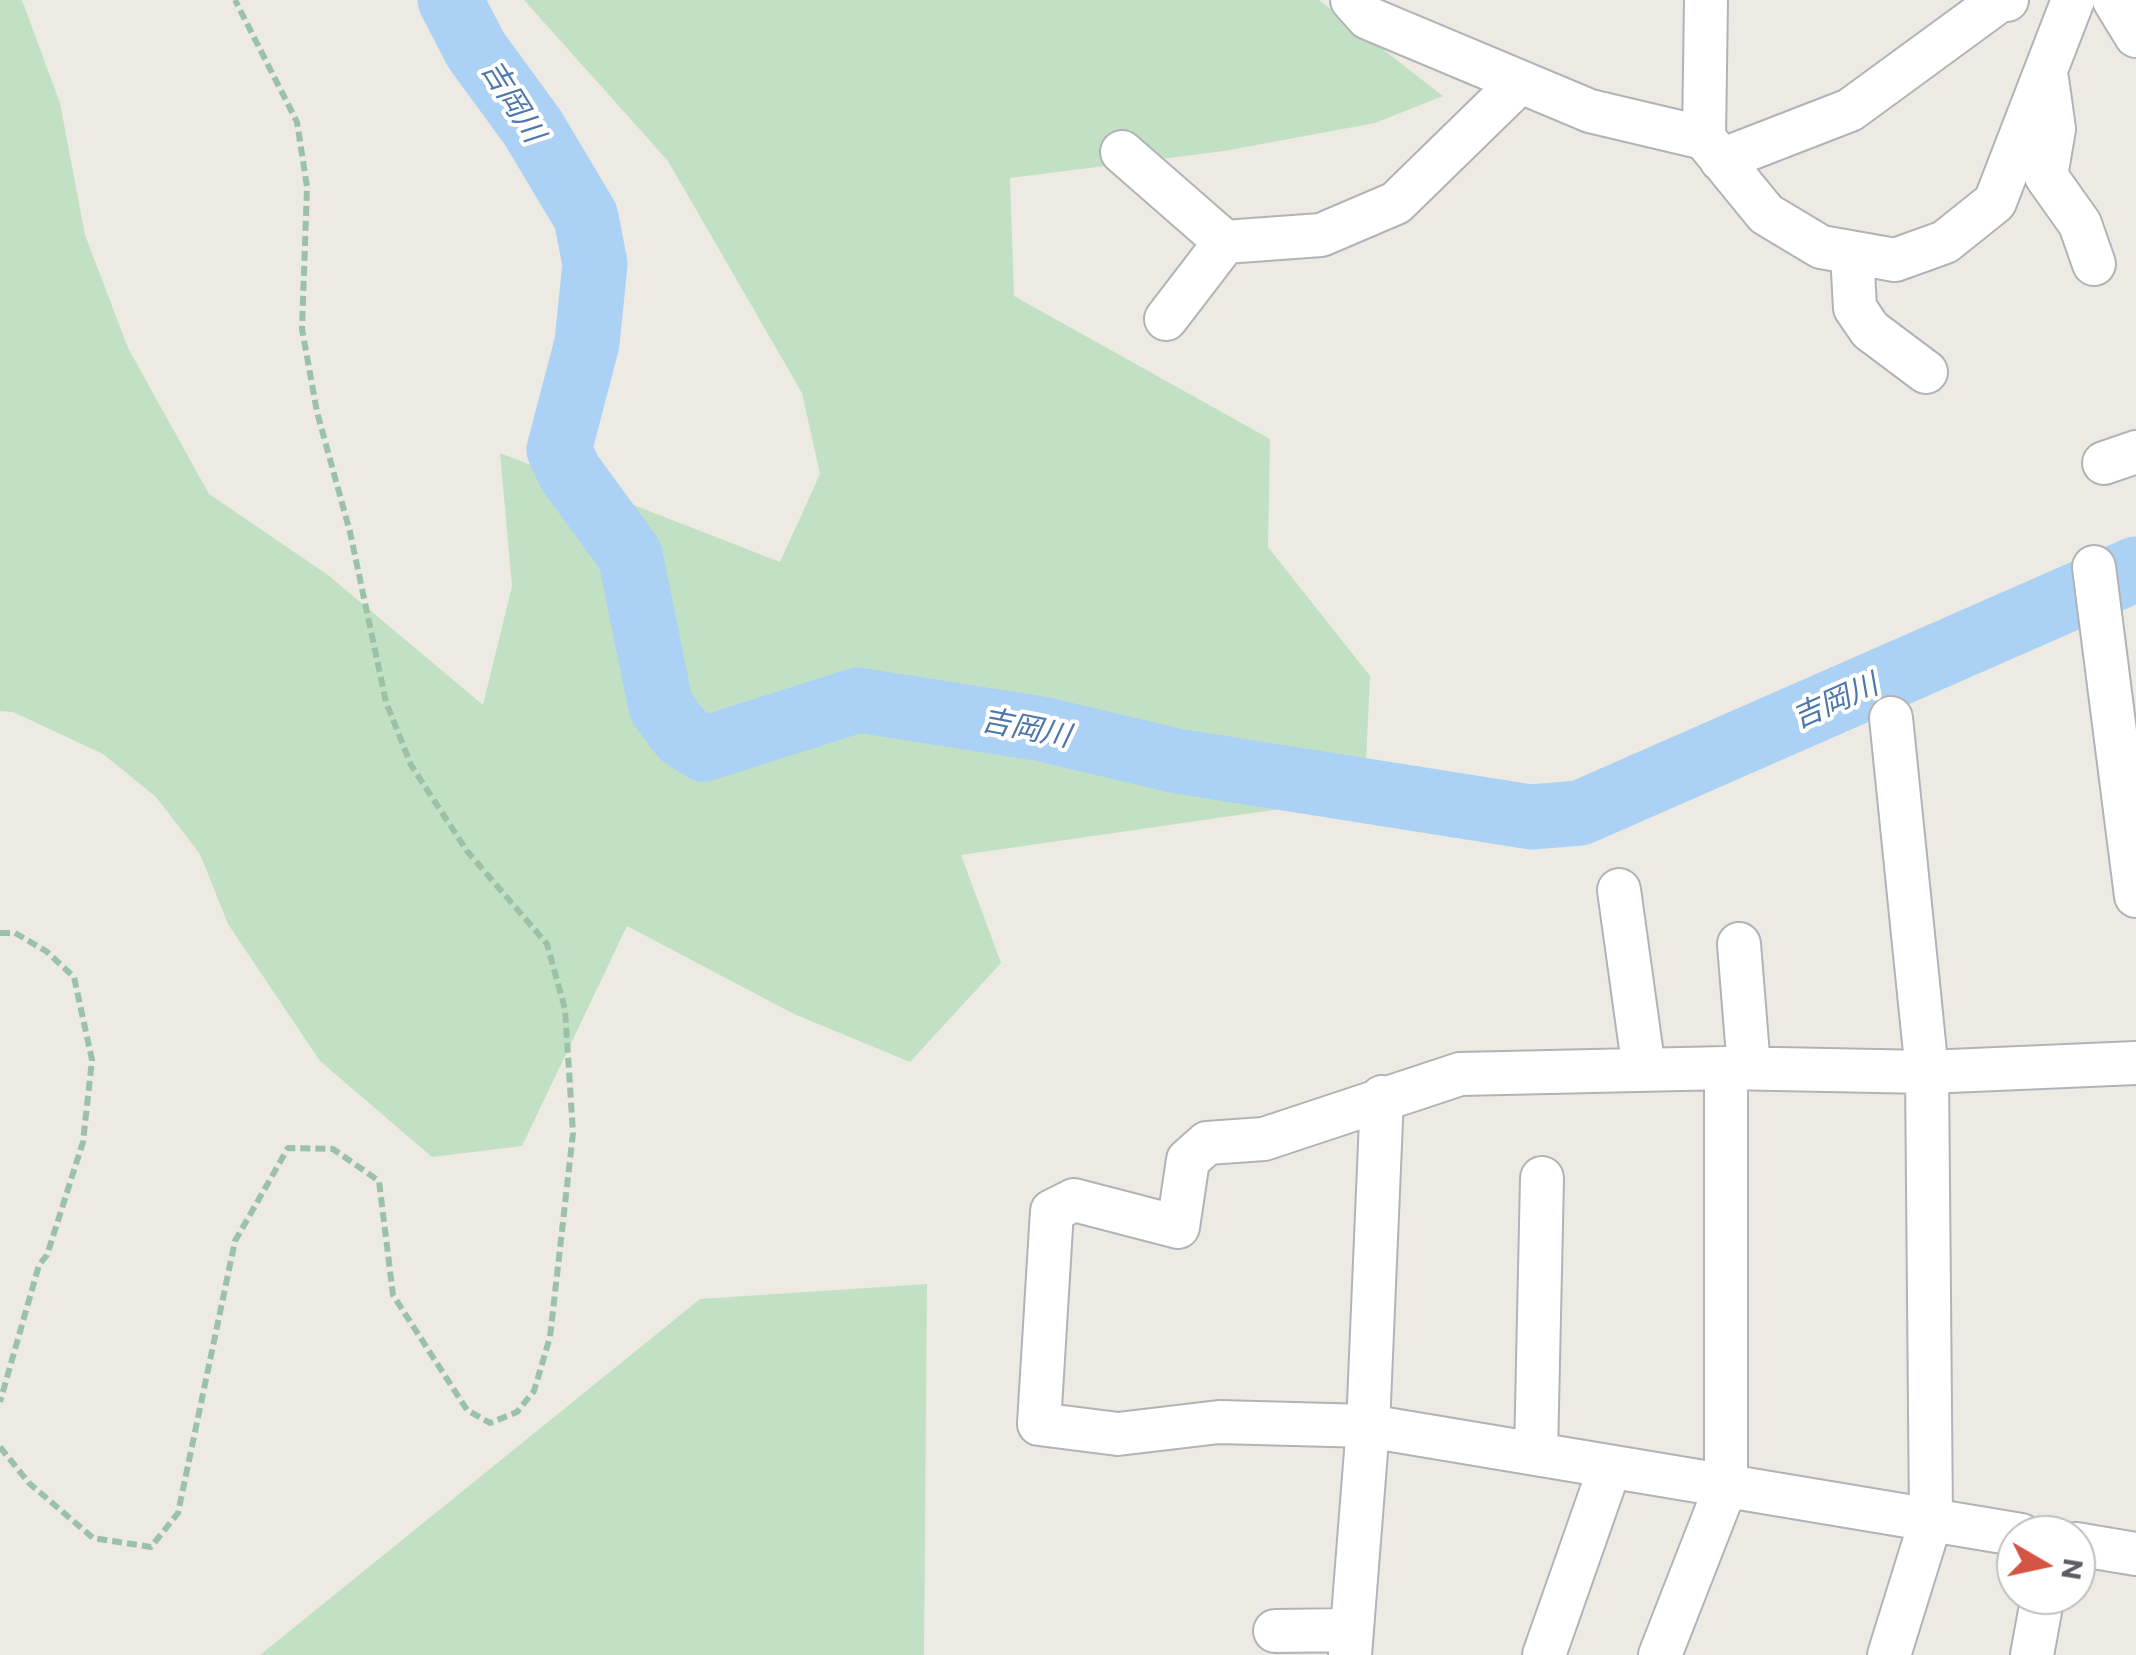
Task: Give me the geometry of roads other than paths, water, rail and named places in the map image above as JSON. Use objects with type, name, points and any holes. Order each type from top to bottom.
[{"type":"street","points":[[1352,0],[1368,18],[1520,82],[1590,110],[1712,149],[1766,214],[1821,247],[1895,260],[1944,242],[1995,202],[2073,0]]},
{"type":"street","points":[[1706,0],[1712,149]]},
{"type":"street","points":[[1712,149],[1850,110],[1999,2],[2008,0]]},
{"type":"street","points":[[2114,0],[2136,36]]},
{"type":"street","points":[[2046,69],[2054,129],[2046,176],[2080,224],[2094,264]]},
{"type":"street","points":[[1122,152],[1226,242],[1322,234],[1396,203],[1520,82]]},
{"type":"street","points":[[1166,319],[1226,242]]},
{"type":"street","points":[[1852,253],[1856,308],[1870,330],[1926,372]]},
{"type":"street","points":[[2094,567],[2136,896]]},
{"type":"street","points":[[1889,1655],[1931,1520],[1927,1072],[1891,718]]},
{"type":"street","points":[[1620,890],[1644,1070]]},
{"type":"street","points":[[1660,1655],[1726,1486],[1739,944]]},
{"type":"street","points":[[1996,1531],[1368,1426],[1219,1422],[1118,1434],[1039,1424],[1052,1211],[1074,1200],[1178,1227],[1188,1160],[1207,1142],[1264,1138],[1460,1074],[1737,1068],[1927,1072],[2136,1063]]},
{"type":"street","points":[[1275,1630],[1351,1643],[1368,1426],[1382,1097]]},
{"type":"street","points":[[1536,1454],[1542,1178]]},
{"type":"street","points":[[1544,1655],[1610,1466]]},
{"type":"street","points":[[2096,1547],[2136,1554]]},
{"type":"street","points":[[2032,1655],[2039,1615]]},
{"type":"waterway","name":"吉岡川","points":[[450,0],[476,50],[533,128],[586,217],[595,264],[587,343],[559,450],[570,473],[630,555],[661,707],[682,735],[704,749],[858,700],[1042,729],[1177,761],[1531,817],[1580,813],[2136,569]]}]
